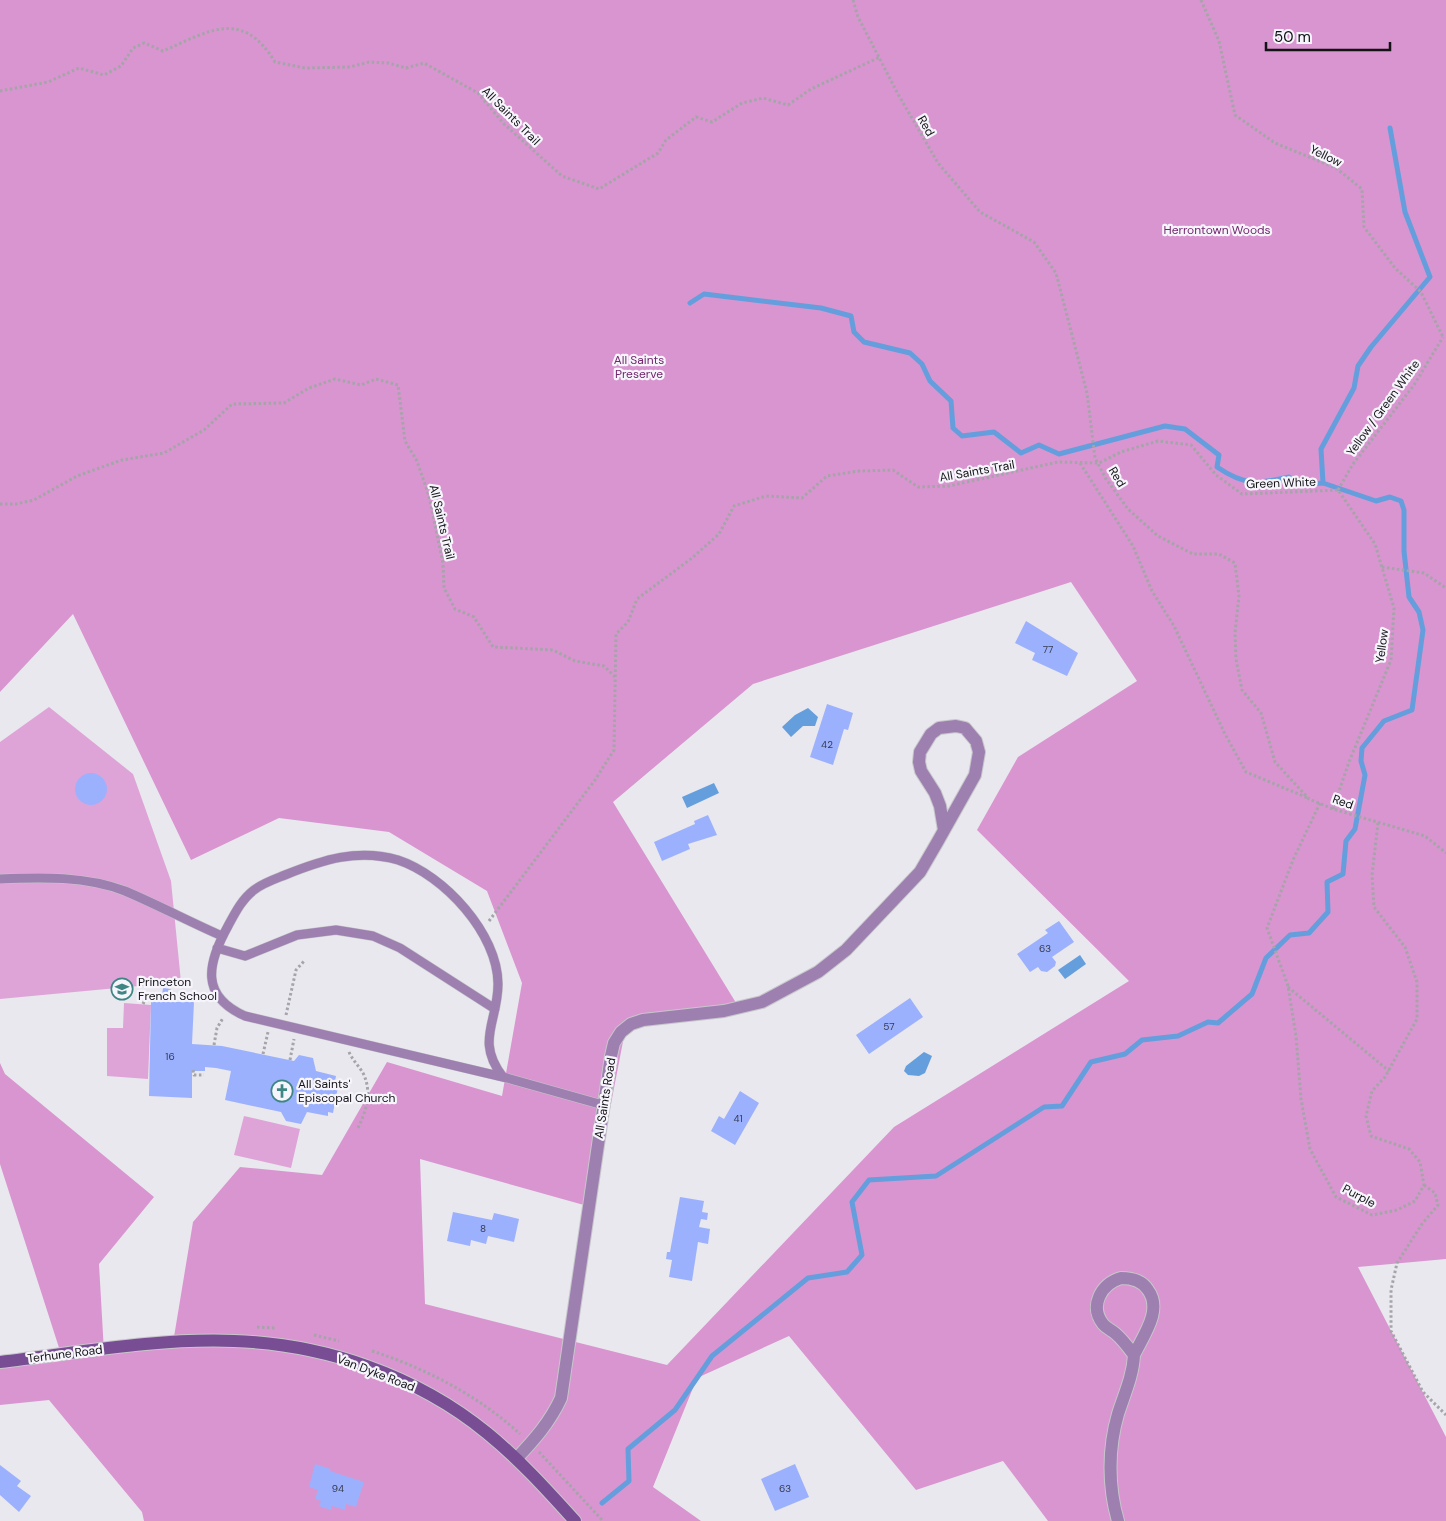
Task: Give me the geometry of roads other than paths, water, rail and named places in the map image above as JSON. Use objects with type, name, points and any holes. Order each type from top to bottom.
[{"type":"street","name":"All Saints Road","points":[[517,1458],[540,1432],[553,1414],[561,1398],[603,1105],[614,1043],[621,1032],[631,1024],[643,1020],[724,1011],[762,1002],[818,972],[846,950],[920,872],[944,830],[974,775],[979,752],[972,734],[956,726],[939,728],[931,734],[920,752],[919,762],[921,771],[935,793],[940,806],[944,830]]},
{"type":"street","points":[[1118,1521],[1112,1494],[1111,1455],[1117,1417],[1133,1368],[1134,1355],[1153,1315],[1153,1300],[1150,1292],[1138,1280],[1121,1278],[1106,1285],[1100,1292],[1097,1308],[1102,1323],[1125,1342],[1134,1355]]},
{"type":"street","name":"Van Dyke Road","points":[[129,1345],[206,1341],[261,1343],[308,1349],[352,1361],[422,1390],[460,1414],[517,1458],[575,1521]]},
{"type":"street","name":"Terhune Road","points":[[0,1362],[129,1345]]},
{"type":"lane","points":[[504,1077],[492,1058],[488,1039],[495,1009],[498,982],[495,966],[481,932],[460,903],[432,879],[399,861],[365,856],[314,862],[254,890],[244,900],[222,936],[211,966],[212,985],[222,1002],[230,1009],[245,1016],[504,1077],[603,1105]]},
{"type":"lane","points":[[0,879],[35,877],[97,884],[124,891],[222,936]]},
{"type":"lane","points":[[217,948],[245,956],[297,935],[336,930],[373,936],[400,948],[495,1009]]},
{"type":"water","points":[[808,708],[818,717],[815,726],[803,726],[791,737],[782,727],[795,715]]},
{"type":"water","points":[[714,783],[719,793],[687,808],[682,797]]},
{"type":"water","points":[[1080,955],[1086,964],[1065,979],[1058,970]]},
{"type":"water","points":[[924,1052],[932,1056],[925,1073],[919,1076],[908,1075],[904,1071],[906,1066]]},
{"type":"waterway","points":[[1323,483],[1321,449],[1354,388],[1358,366],[1371,347],[1430,277],[1405,212],[1390,128]]},
{"type":"waterway","points":[[602,1503],[629,1481],[628,1449],[675,1410],[712,1356],[808,1278],[847,1272],[862,1255],[852,1202],[869,1180],[936,1176],[1044,1107],[1062,1106],[1091,1062],[1125,1054],[1142,1040],[1178,1036],[1208,1022],[1218,1023],[1252,994],[1266,958],[1290,935],[1309,933],[1328,912],[1327,882],[1343,874],[1346,841],[1355,829],[1365,775],[1361,761],[1362,748],[1384,721],[1412,710],[1423,630],[1419,612],[1409,597],[1404,551],[1404,510],[1401,501],[1390,497],[1376,501],[1323,483],[1300,485],[1289,477],[1260,482],[1236,478],[1217,467],[1219,455],[1185,429],[1165,426],[1059,454],[1039,445],[1021,453],[994,432],[962,436],[953,428],[951,401],[930,381],[922,364],[910,353],[864,342],[854,332],[851,316],[821,308],[704,294],[690,303]]},
{"type":"place","name":"Princeton French School","points":[[122,989]]},
{"type":"place","name":"All Saints' Episcopal Church","points":[[282,1091]]},
{"type":"park label","name":"Herrontown Woods","points":[[1217,230]]},
{"type":"park label","name":"All Saints Preserve","points":[[639,367]]}]
